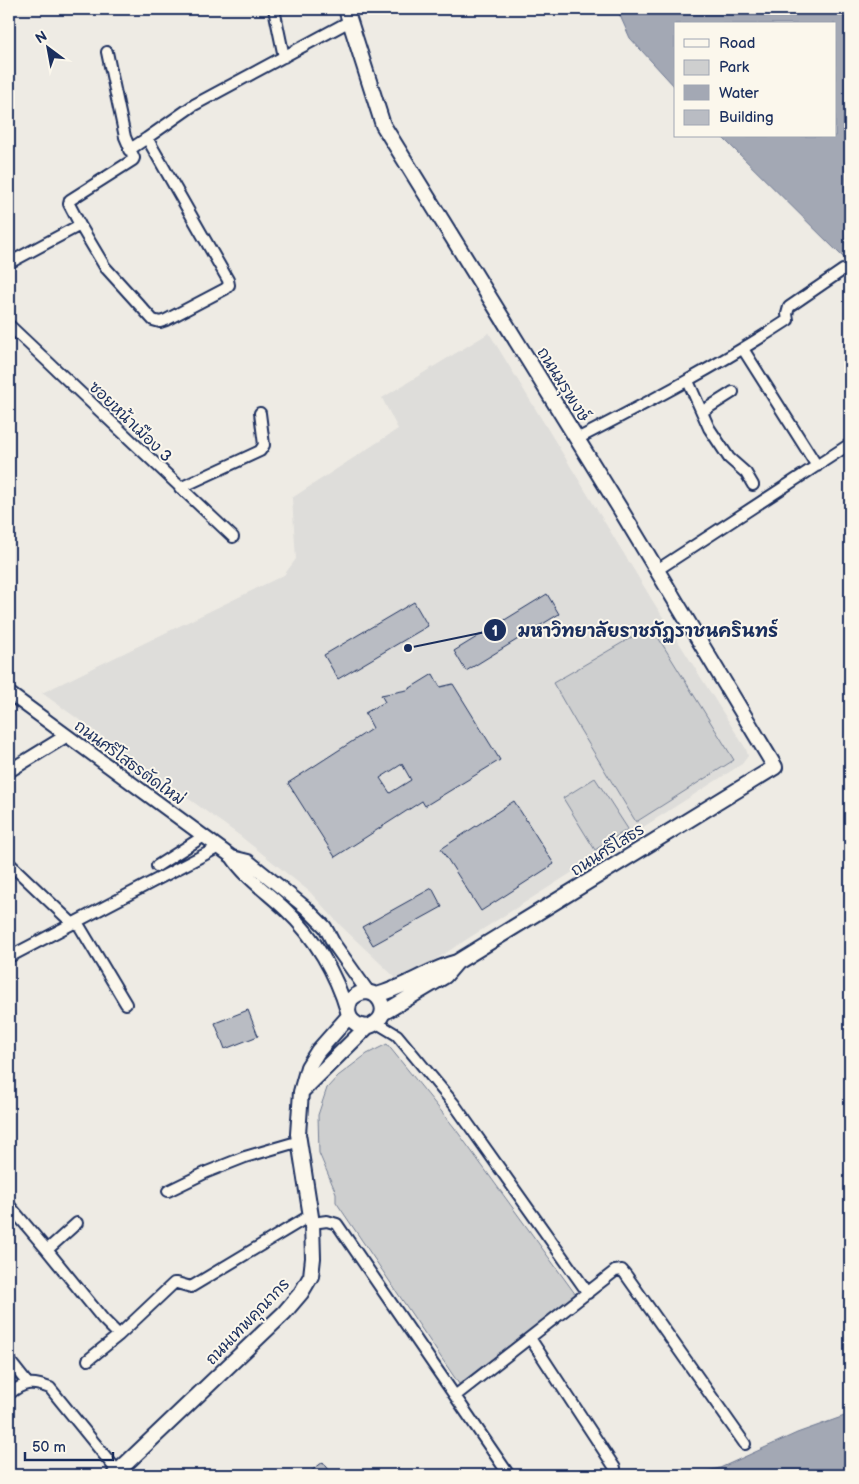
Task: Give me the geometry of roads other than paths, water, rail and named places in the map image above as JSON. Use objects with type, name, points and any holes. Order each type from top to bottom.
[{"type":"main road","name":"ถนนมรุพงษ์","points":[[348,15],[382,125],[577,439],[775,767]]},
{"type":"main road","name":"ถนนศรีโสธร","points":[[372,993],[391,991],[440,967],[457,962],[775,767]]},
{"type":"main road","name":"ถนนศรีโสธร","points":[[375,1021],[446,976],[457,962]]},
{"type":"main road","points":[[301,1092],[375,1021],[383,1006],[372,993],[362,992],[351,999],[348,1014],[356,1025],[375,1021]]},
{"type":"main road","name":"ถนนเทพคุณากร","points":[[116,1474],[284,1313],[311,1276],[313,1258],[311,1219],[298,1134],[301,1092],[308,1067],[318,1051],[348,1014]]},
{"type":"street","points":[[274,9],[284,57]]},
{"type":"street","points":[[129,150],[194,105],[284,57],[348,15]]},
{"type":"street","points":[[107,52],[125,137],[134,158],[132,162],[70,200],[69,204],[105,267],[153,320],[160,322],[225,289],[229,285],[228,280],[147,138]]},
{"type":"street","points":[[9,263],[80,225]]},
{"type":"street","points":[[577,439],[688,381],[744,349],[788,320],[789,307],[843,270]]},
{"type":"street","name":"ซอยหน้าเมือง 3","points":[[9,325],[233,537]]},
{"type":"street","points":[[744,349],[817,466]]},
{"type":"street","points":[[688,381],[703,412],[708,428],[729,458],[746,474],[753,485]]},
{"type":"street","points":[[703,412],[733,392]]},
{"type":"street","points":[[180,488],[260,451],[264,445],[260,413]]},
{"type":"street","points":[[657,570],[850,444]]},
{"type":"street","name":"ถนนศรีโสธรตัดใหม่","points":[[9,693],[232,857],[241,870],[288,912],[311,939],[331,970],[341,991],[348,1014]]},
{"type":"street","points":[[9,771],[66,736]]},
{"type":"street","points":[[157,866],[204,836]]},
{"type":"street","points":[[9,957],[219,847]]},
{"type":"street","name":"ถนนศรีโสธรตัดใหม่","points":[[232,857],[248,861],[305,907],[325,928],[334,944],[372,993]]},
{"type":"street","points":[[9,863],[75,923],[126,1004]]},
{"type":"street","points":[[375,1021],[397,1035],[454,1104],[588,1293]]},
{"type":"street","points":[[168,1192],[208,1172],[245,1157],[300,1141]]},
{"type":"street","points":[[9,1205],[102,1318],[120,1335]]},
{"type":"street","points":[[88,1360],[120,1335],[174,1284],[178,1283],[191,1287],[311,1219],[327,1220],[337,1224],[509,1475]]},
{"type":"street","points":[[47,1250],[77,1223]]},
{"type":"street","points":[[455,1396],[615,1271],[622,1270],[745,1444]]},
{"type":"street","points":[[530,1338],[615,1468]]},
{"type":"street","points":[[9,1360],[28,1384]]},
{"type":"street","points":[[9,1394],[21,1384],[37,1383],[50,1388],[116,1474]]},
{"type":"water","points":[[617,9],[850,9],[850,264],[723,138],[836,138],[836,22],[674,22],[674,86],[630,38]]},
{"type":"water","points":[[850,1414],[850,1475],[690,1475],[720,1468],[797,1433]]},
{"type":"place","name":"มหาวิทยาลัยราชภัฏราชนครินทร์","points":[[408,648]]}]
